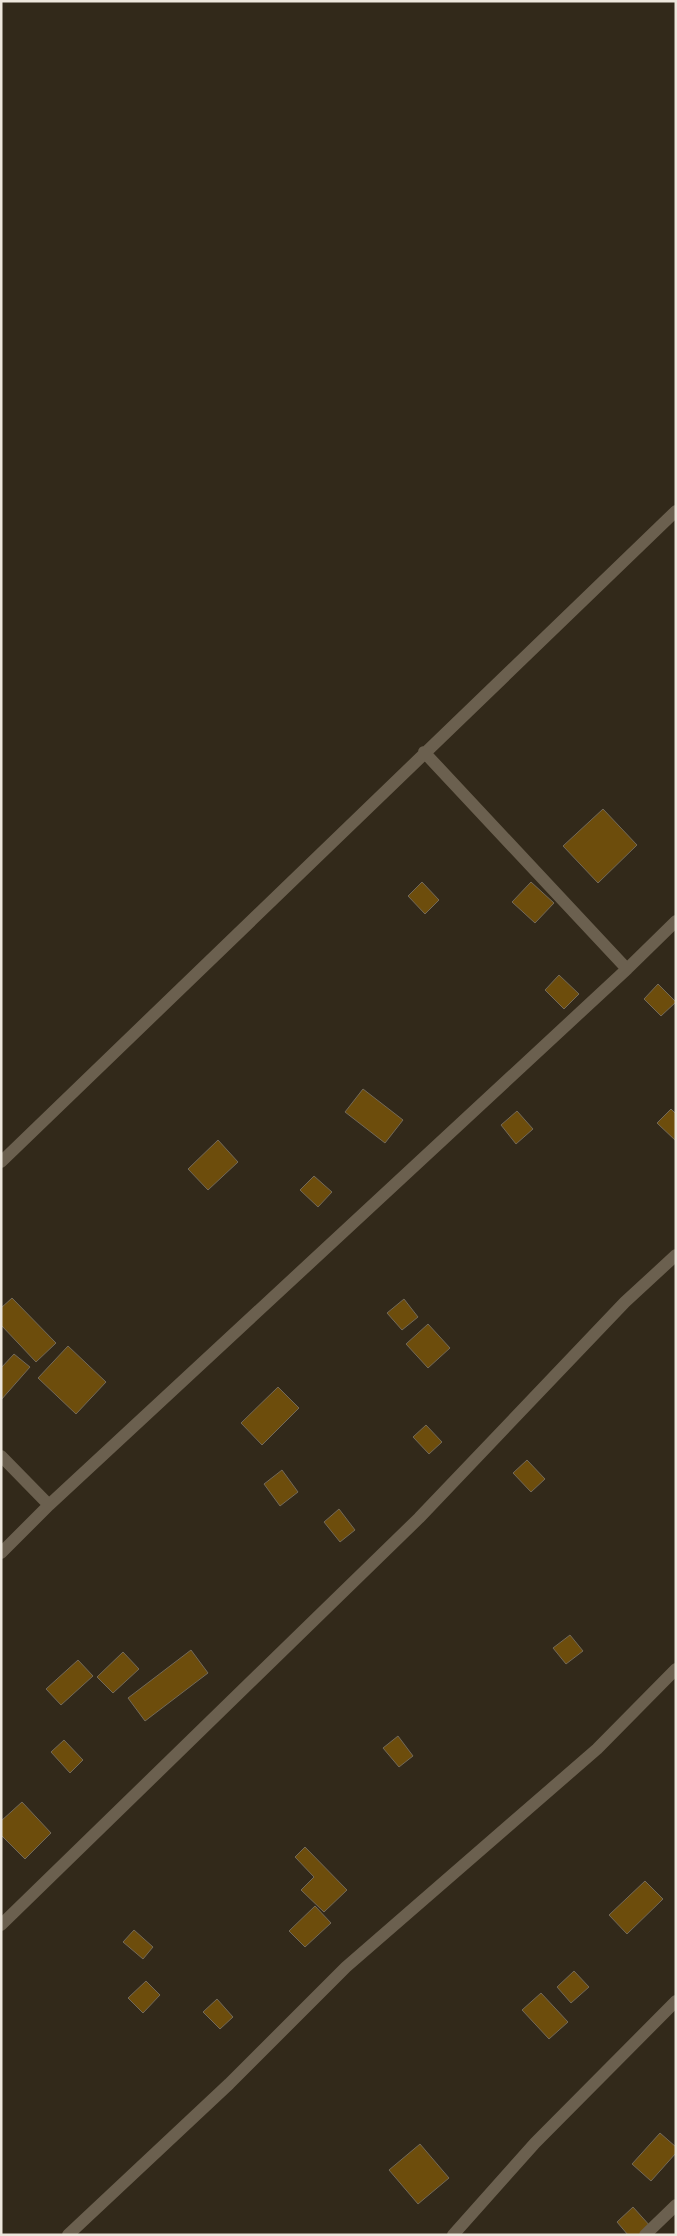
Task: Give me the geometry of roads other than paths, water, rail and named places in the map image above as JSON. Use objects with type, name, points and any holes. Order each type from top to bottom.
[{"type":"street","points":[[1,1162],[676,511]]},
{"type":"street","points":[[424,752],[628,969]]},
{"type":"street","points":[[1,1553],[49,1505],[628,969],[676,921]]},
{"type":"street","points":[[1,1925],[412,1525],[625,1302],[676,1255]]},
{"type":"street","points":[[1,1456],[49,1505]]},
{"type":"street","points":[[68,2235],[229,2084],[346,1967],[596,1749],[676,1669]]},
{"type":"street","points":[[453,2235],[535,2143],[676,2001]]},
{"type":"street","points":[[646,2235],[676,2205]]}]
